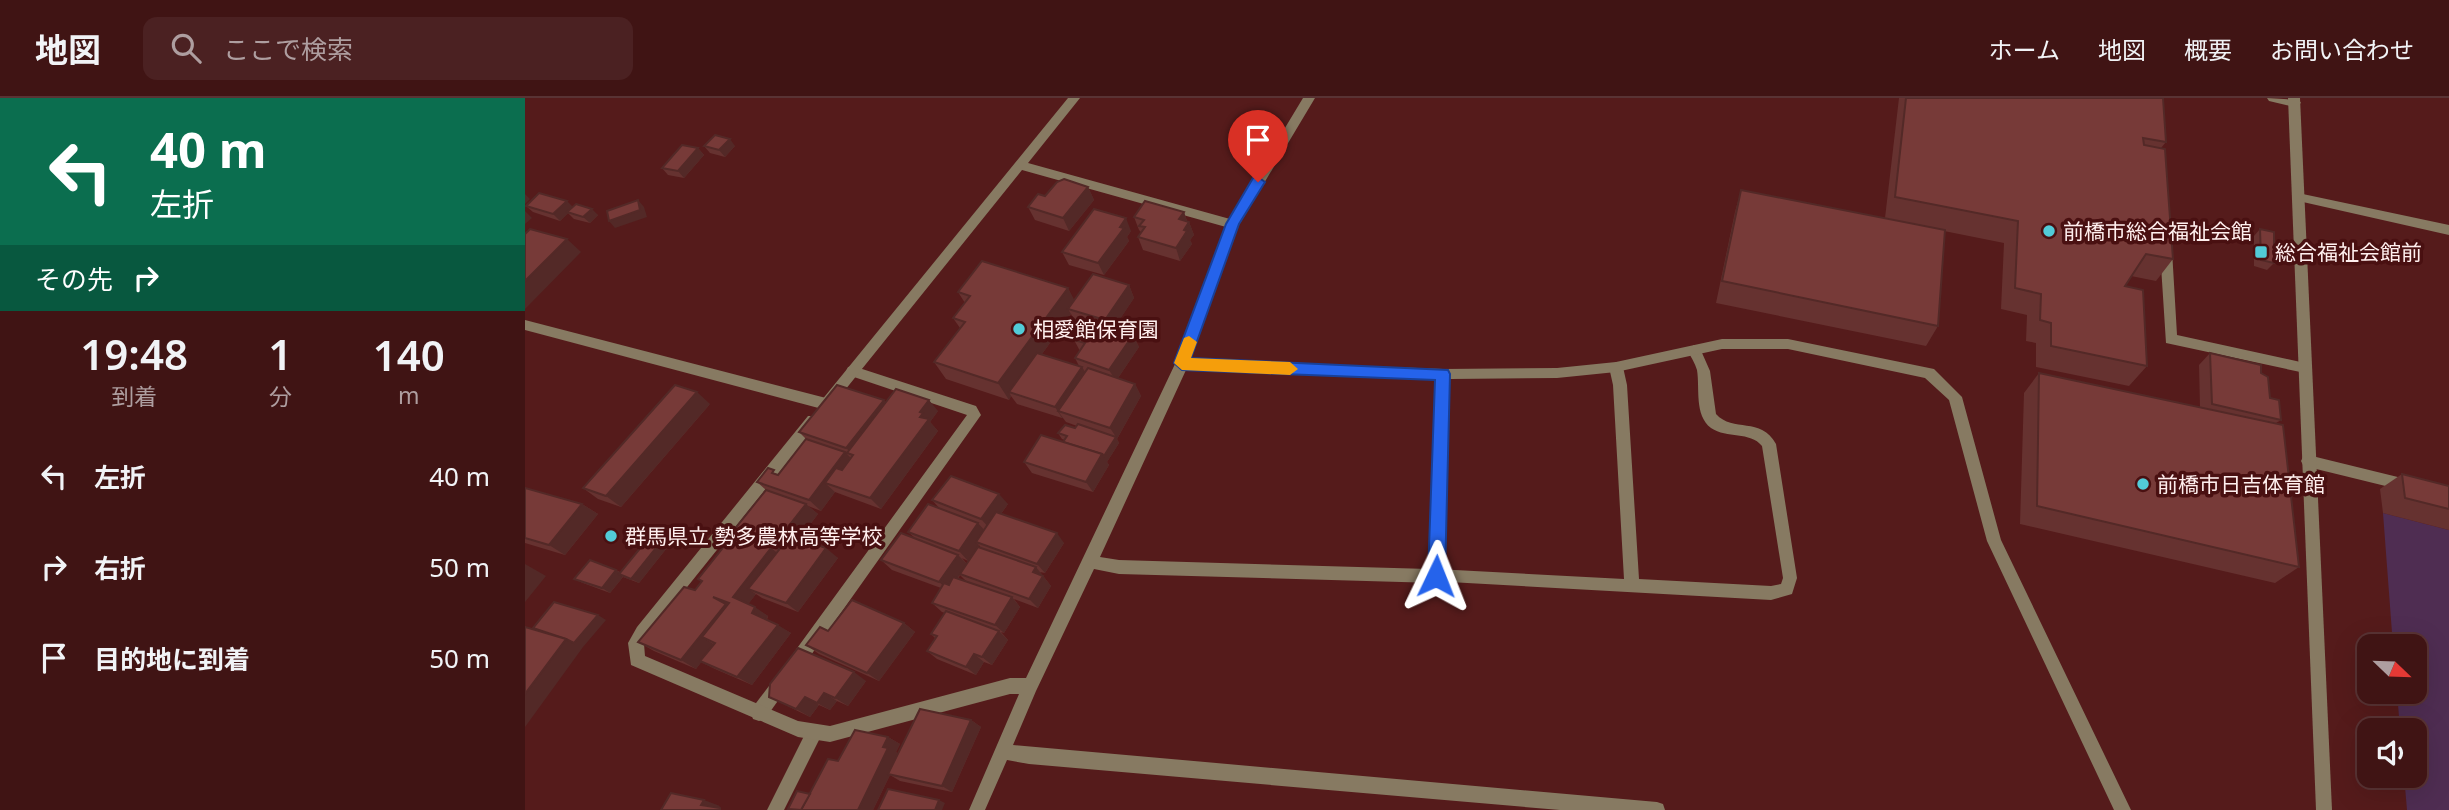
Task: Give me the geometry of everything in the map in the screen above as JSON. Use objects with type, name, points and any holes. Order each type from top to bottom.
[{"type":"street","points":[[1030,686],[1010,687],[830,734],[798,729],[647,666],[637,660],[636,643],[642,632],[1073,98]]},
{"type":"street","points":[[977,810],[1030,686],[1182,363],[1233,224],[1309,98]]},
{"type":"street","points":[[2273,98],[2295,100],[2323,810]]},
{"type":"street","points":[[1019,165],[1233,224]]},
{"type":"street","points":[[2298,197],[2449,230]]},
{"type":"street","points":[[2165,242],[2171,339],[2305,368]]},
{"type":"street","points":[[525,325],[826,404]]},
{"type":"street","points":[[1182,363],[1443,374],[1557,373],[1616,368],[1722,344],[1788,344],[1929,373],[1955,397],[1994,541],[2123,810]]},
{"type":"street","points":[[1090,562],[1119,567],[1436,576],[1771,593],[1787,589],[1790,583],[1769,444],[1760,435],[1715,424],[1709,417],[1703,366],[1694,350]]},
{"type":"street","points":[[1616,368],[1620,385],[1632,584]]},
{"type":"street","points":[[759,713],[974,415],[971,411],[853,371]]},
{"type":"street","points":[[1436,576],[1443,374]]},
{"type":"street","points":[[2308,461],[2423,489]]},
{"type":"street","points":[[775,810],[815,732]]},
{"type":"street","points":[[1002,751],[1029,756],[1657,810]]},
{"type":"shaded area","points":[[2383,513],[2449,530],[2449,810],[2407,810],[2405,788],[2427,788],[2427,718],[2399,718],[2398,704],[2427,704],[2427,634],[2392,634]]},
{"type":"building","name":"前橋市総合福祉会館","points":[[1906,98],[2163,98],[2166,142],[2143,138],[2144,145],[2165,149],[2173,259],[2146,254],[2125,286],[2143,290],[2147,366],[2051,346],[2051,323],[2040,320],[2041,294],[2015,288],[2018,221],[1895,197]]},
{"type":"building","points":[[715,135],[730,139],[719,150],[704,146]]},
{"type":"building","points":[[682,145],[698,148],[678,171],[662,168]]},
{"type":"building","points":[[1064,179],[1088,187],[1063,218],[1028,207],[1038,194],[1045,196],[1057,182]]},
{"type":"building","points":[[1741,190],[1945,230],[1938,326],[1722,281]]},
{"type":"building","points":[[539,193],[567,201],[553,214],[526,206]]},
{"type":"building","points":[[638,200],[640,210],[609,221],[607,211]]},
{"type":"building","points":[[1145,201],[1184,212],[1179,219],[1189,222],[1184,230],[1187,231],[1176,248],[1138,237],[1145,227],[1139,226],[1144,220],[1134,217]]},
{"type":"building","points":[[576,204],[592,209],[583,217],[567,212]]},
{"type":"building","points":[[1094,209],[1126,218],[1120,227],[1124,228],[1098,263],[1062,252]]},
{"type":"building","points":[[530,229],[567,239],[525,281],[525,234]]},
{"type":"building","points":[[2260,229],[2274,232],[2274,263],[2261,260]]},
{"type":"building","points":[[982,261],[1068,288],[998,383],[934,362],[965,322],[953,318],[970,296],[958,292]]},
{"type":"building","points":[[1093,274],[1129,285],[1105,320],[1068,309]]},
{"type":"building","points":[[1088,320],[1133,335],[1109,370],[1075,358],[1085,343],[1074,340]]},
{"type":"building","points":[[1037,353],[1082,367],[1055,407],[1009,392]]},
{"type":"building","points":[[2210,353],[2261,365],[2261,373],[2268,377],[2270,398],[2279,400],[2281,420],[2212,404]]},
{"type":"building","points":[[1088,368],[1135,384],[1110,428],[1058,411]]},
{"type":"building","name":"前橋市日吉体育館","points":[[2039,373],[2283,425],[2299,567],[2037,506]]},
{"type":"building","points":[[675,385],[697,392],[606,496],[583,488]]},
{"type":"building","points":[[837,385],[884,400],[846,448],[799,432]]},
{"type":"building","points":[[896,389],[929,400],[920,412],[923,413],[920,417],[929,419],[870,498],[825,483],[836,468],[842,470],[853,455],[847,453]]},
{"type":"building","points":[[1078,424],[1116,437],[1104,456],[1063,442],[1067,436],[1058,433],[1065,425],[1075,428]]},
{"type":"building","points":[[1041,435],[1102,454],[1086,482],[1024,462]]},
{"type":"building","points":[[806,439],[845,452],[809,500],[757,482],[768,468],[778,475]]},
{"type":"building","points":[[2402,474],[2449,486],[2449,509],[2405,498]]},
{"type":"building","points":[[951,476],[999,494],[981,519],[932,500]]},
{"type":"building","points":[[525,488],[582,504],[549,545],[525,538]]},
{"type":"building","points":[[766,490],[806,504],[773,546],[733,531]]},
{"type":"building","points":[[928,504],[978,523],[959,551],[908,532]]},
{"type":"building","points":[[996,512],[1057,533],[1037,564],[976,542]]},
{"type":"building","points":[[901,533],[958,555],[939,582],[881,560]]},
{"type":"building","points":[[734,534],[771,548],[733,597],[755,607],[752,613],[778,625],[737,677],[700,661],[715,643],[702,637],[729,603],[713,597],[726,604],[681,660],[638,642],[684,587],[695,590],[702,581],[698,579]]},
{"type":"building","points":[[651,535],[663,539],[631,579],[619,574]]},
{"type":"building","points":[[790,536],[826,548],[786,603],[748,589]]},
{"type":"building","points":[[978,547],[1036,567],[1033,572],[1043,576],[1029,599],[960,574]]},
{"type":"building","points":[[590,560],[616,570],[602,588],[574,579]]},
{"type":"building","points":[[953,577],[1012,597],[995,625],[932,603],[944,583],[949,585]]},
{"type":"building","points":[[852,600],[904,623],[867,673],[806,645],[820,627],[828,631]]},
{"type":"building","points":[[554,602],[598,615],[574,643],[533,628]]},
{"type":"building","points":[[946,611],[999,631],[982,657],[974,654],[966,667],[927,651],[937,636],[931,634]]},
{"type":"building","points":[[525,627],[566,639],[525,694]]},
{"type":"building","points":[[798,648],[854,672],[835,698],[824,693],[817,703],[805,697],[796,709],[769,697],[770,684]]},
{"type":"building","points":[[920,709],[971,720],[942,786],[888,774]]},
{"type":"building","points":[[855,730],[888,737],[883,747],[888,748],[858,810],[801,810],[828,759],[838,761]]},
{"type":"building","points":[[888,789],[939,800],[935,810],[878,810]]},
{"type":"building","points":[[797,791],[810,794],[801,810],[788,809]]},
{"type":"building","points":[[671,793],[704,800],[701,805],[720,810],[661,810]]},
{"type":"slow traffic","points":[[1189,342],[1182,363],[1290,369]]},
{"type":"place","name":"前橋市総合福祉会館","points":[[2049,231]]},
{"type":"place","name":"総合福祉会館前","points":[[2261,252]]},
{"type":"place","name":"相愛館保育園","points":[[1019,329]]},
{"type":"place","name":"前橋市日吉体育館","points":[[2143,484]]},
{"type":"place","name":"群馬県立 勢多農林高等学校","points":[[611,536]]},
{"type":"route","points":[[1258,182],[1233,224],[1182,363],[1443,374],[1436,576]]}]
